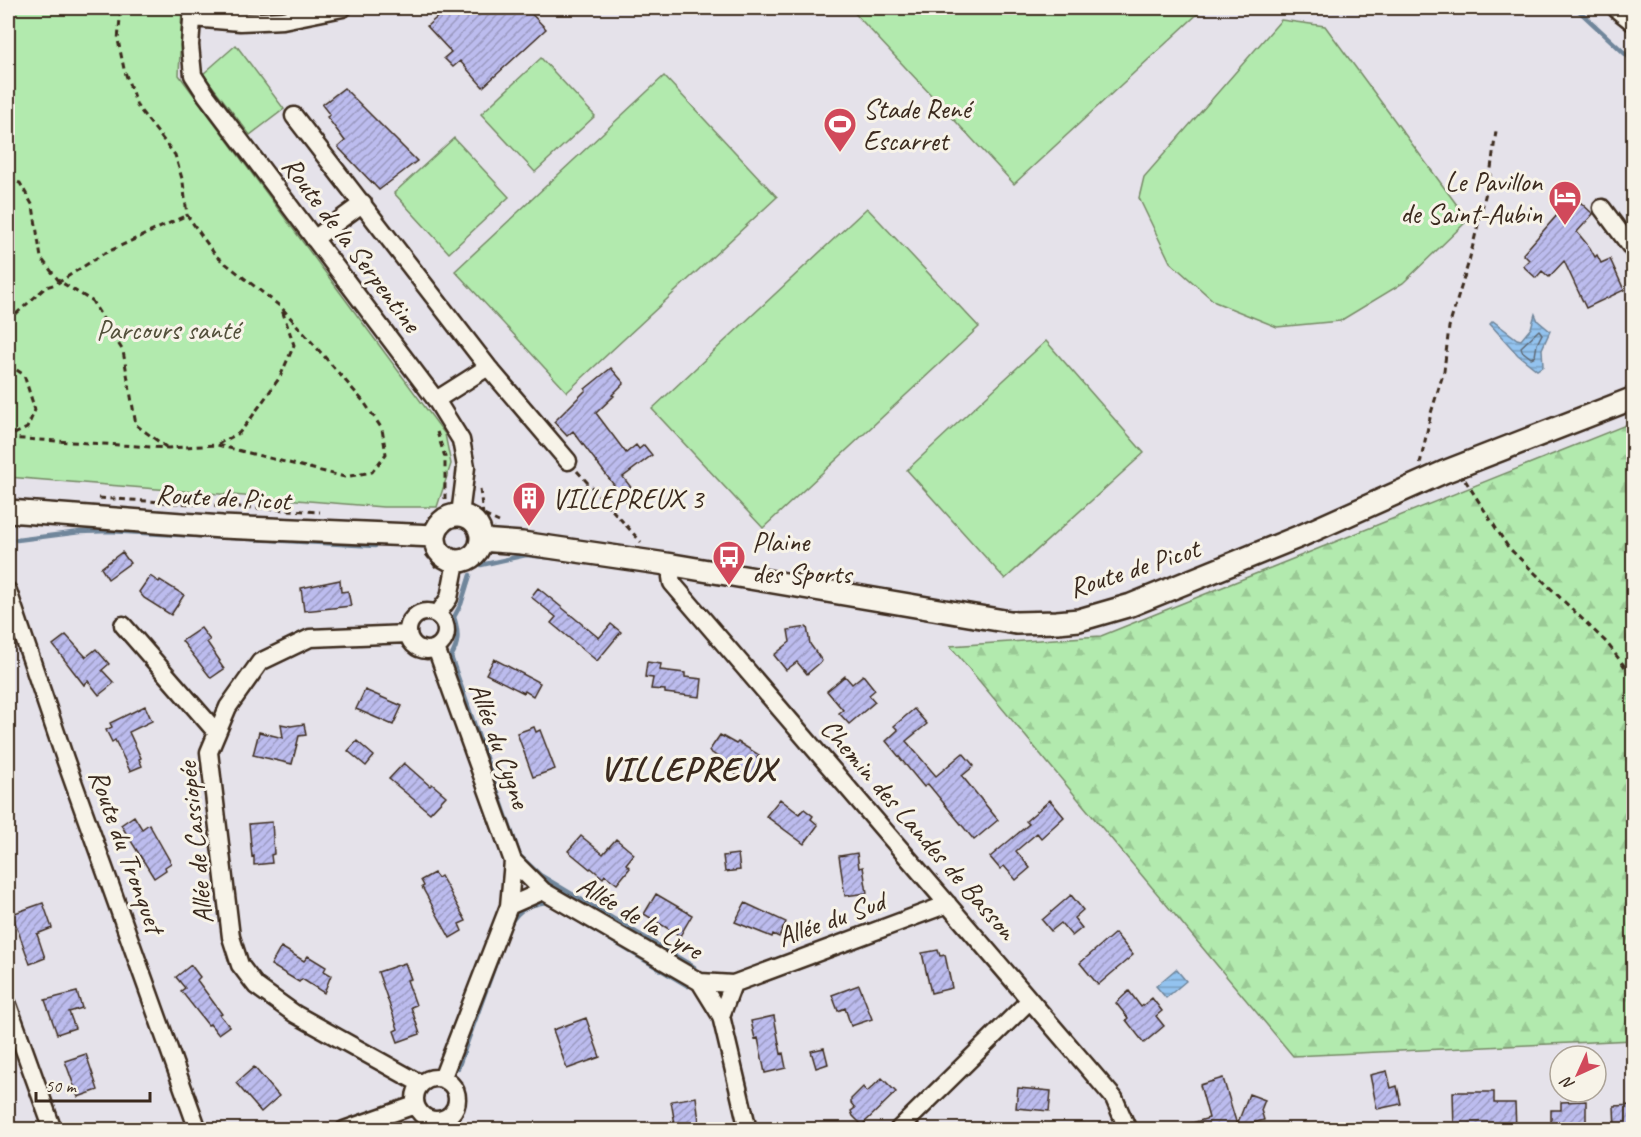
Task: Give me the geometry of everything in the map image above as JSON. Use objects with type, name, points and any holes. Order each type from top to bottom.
[{"type":"main road","points":[[1619,8],[1634,20]]},
{"type":"main road","name":"Route de Picot","points":[[482,540],[522,543],[673,565],[1016,623],[1078,620],[1131,605],[1179,587],[1457,467],[1634,398]]},
{"type":"main road","name":"Route de Picot","points":[[12,502],[222,527],[429,535]]},
{"type":"main road","points":[[452,512],[474,521],[482,540],[480,547],[470,558],[447,566],[429,535],[452,512]]},
{"type":"street","points":[[192,13],[240,22],[283,20],[343,8]]},
{"type":"street","name":"Route de la Serpentine","points":[[192,13],[190,45],[193,75],[436,400],[461,440],[466,467],[452,512]]},
{"type":"street","points":[[294,116],[488,367],[568,461]]},
{"type":"street","points":[[314,239],[363,203]]},
{"type":"street","points":[[1602,208],[1634,251]]},
{"type":"street","points":[[436,400],[488,367]]},
{"type":"street","name":"Chemin des Landes de Basson","points":[[673,565],[672,583],[1114,1098],[1128,1130]]},
{"type":"street","points":[[436,615],[449,598],[447,566]]},
{"type":"street","name":"Route du Tronquet","points":[[8,591],[65,759],[198,1130]]},
{"type":"street","points":[[425,612],[436,615],[441,618],[446,628],[444,640],[436,648],[418,649],[413,645],[408,634],[408,627],[414,616],[425,612]]},
{"type":"street","points":[[123,625],[217,733]]},
{"type":"street","name":"Allée de Cassiopée","points":[[408,634],[310,638],[260,662],[228,707],[209,752],[231,936],[240,965],[256,986],[295,1014],[422,1084]]},
{"type":"street","name":"Allée du Cygne","points":[[436,648],[513,861]]},
{"type":"street","points":[[442,1079],[509,906],[513,861]]},
{"type":"street","name":"Allée de la Lyre","points":[[513,861],[543,891],[700,982],[721,1016],[748,1130]]},
{"type":"street","points":[[509,906],[543,891]]},
{"type":"street","name":"Allée du Sud","points":[[700,982],[733,984],[948,904]]},
{"type":"street","points":[[721,1016],[733,984]]},
{"type":"street","points":[[898,1130],[1030,1000]]},
{"type":"street","points":[[8,1005],[53,1130]]},
{"type":"street","points":[[442,1079],[456,1093],[456,1105],[447,1117],[426,1124],[418,1111],[415,1094],[422,1084],[429,1080],[442,1079]]},
{"type":"street","points":[[344,1130],[416,1105]]},
{"type":"path","points":[[8,437],[168,448],[217,445],[345,477],[372,472],[386,454],[382,429],[364,402],[281,307],[216,256],[187,215],[183,182],[175,155],[137,106],[124,69],[118,40],[121,8]]},
{"type":"path","points":[[1428,466],[1418,470],[1444,370],[1449,327],[1469,261],[1490,176],[1496,130]]},
{"type":"path","points":[[8,179],[20,183],[33,206],[41,258],[59,281],[92,301],[123,351],[136,425],[155,441],[168,448]]},
{"type":"path","points":[[8,321],[46,287],[103,254],[187,215]]},
{"type":"path","points":[[217,445],[239,433],[280,377],[294,345],[281,307]]},
{"type":"path","points":[[8,364],[24,375],[34,410],[27,428],[8,437]]},
{"type":"path","points":[[436,400],[437,434],[445,458],[452,512],[422,518],[429,535],[424,551],[447,566]]},
{"type":"path","points":[[568,461],[647,547],[635,546]]},
{"type":"path","points":[[1457,467],[1508,547],[1607,643],[1634,680]]},
{"type":"path","points":[[8,489],[12,502]]},
{"type":"path","points":[[98,498],[330,512]]},
{"type":"path","points":[[483,514],[503,524]]},
{"type":"path","points":[[414,616],[427,600]]},
{"type":"green space","name":"Parcours santé","points":[[8,8],[182,8],[179,75],[445,434],[451,464],[437,507],[383,507],[8,477]]},
{"type":"green space","points":[[850,8],[1204,8],[1014,184]]},
{"type":"green space","points":[[1281,20],[1325,26],[1468,220],[1403,283],[1340,321],[1277,327],[1215,302],[1170,262],[1139,198],[1144,177]]},
{"type":"green space","points":[[236,45],[284,109],[250,135],[203,74]]},
{"type":"green space","points":[[541,58],[595,116],[535,172],[481,114]]},
{"type":"green space","points":[[664,76],[777,197],[567,392],[455,271]]},
{"type":"green space","points":[[454,138],[509,197],[449,253],[394,193]]},
{"type":"green space","points":[[867,208],[979,327],[763,528],[652,409]]},
{"type":"green space","points":[[1046,341],[1144,453],[1005,579],[907,470]]},
{"type":"green space","points":[[1633,422],[1633,1040],[1293,1056],[950,646],[1101,636]]},
{"type":"water","points":[[1535,314],[1538,321],[1550,331],[1542,349],[1543,366],[1537,370],[1518,355],[1490,324],[1493,321],[1521,340],[1531,328]]},
{"type":"water","points":[[1176,969],[1186,981],[1166,998],[1156,986]]},
{"type":"building","points":[[448,8],[526,8],[546,29],[483,87],[460,61],[453,67],[444,58],[451,52],[427,26]]},
{"type":"building","points":[[344,88],[417,161],[379,190],[338,147],[345,141],[327,117],[330,115],[322,105]]},
{"type":"building","points":[[1580,202],[1593,214],[1577,232],[1601,263],[1610,259],[1624,290],[1586,308],[1564,261],[1549,277],[1542,271],[1536,278],[1523,266],[1529,260],[1523,254],[1558,214],[1565,218]]},
{"type":"building","points":[[611,368],[624,383],[596,413],[626,453],[636,445],[639,449],[644,445],[652,455],[623,477],[639,498],[629,505],[573,431],[567,436],[554,422],[585,389]]},
{"type":"building","points":[[122,552],[130,563],[108,579],[101,568]]},
{"type":"building","points":[[150,576],[184,595],[171,615],[144,598],[139,592]]},
{"type":"building","points":[[340,580],[341,592],[348,591],[351,606],[304,611],[301,588]]},
{"type":"building","points":[[538,588],[599,638],[611,624],[621,632],[597,661],[551,623],[556,617],[531,597]]},
{"type":"building","points":[[807,627],[810,644],[822,661],[807,674],[797,662],[786,670],[774,655],[790,642],[788,630]]},
{"type":"building","points":[[201,628],[210,640],[207,642],[224,669],[211,678],[182,641]]},
{"type":"building","points":[[66,635],[86,657],[96,649],[109,664],[102,670],[114,683],[99,695],[88,681],[84,685],[53,645]]},
{"type":"building","points":[[494,659],[540,683],[533,696],[486,674]]},
{"type":"building","points":[[647,662],[661,664],[660,670],[685,673],[685,677],[702,679],[700,697],[651,689],[653,678],[645,677]]},
{"type":"building","points":[[863,675],[875,690],[869,695],[875,702],[849,724],[839,713],[843,710],[827,691],[845,676],[852,684]]},
{"type":"building","points":[[365,690],[402,706],[393,725],[356,709]]},
{"type":"building","points":[[145,706],[152,721],[129,732],[141,758],[139,759],[142,766],[130,771],[115,740],[112,742],[106,730],[112,727],[110,723]]},
{"type":"building","points":[[914,709],[927,724],[906,741],[936,776],[963,753],[974,766],[962,776],[998,820],[974,840],[928,784],[924,787],[886,741],[898,730],[894,726]]},
{"type":"building","points":[[281,724],[291,726],[304,724],[306,735],[299,736],[292,764],[253,755],[259,732],[283,738]]},
{"type":"building","points":[[534,727],[536,732],[540,730],[555,769],[533,777],[517,733]]},
{"type":"building","points":[[720,735],[736,744],[738,742],[759,755],[757,758],[763,762],[750,783],[724,767],[725,765],[720,762],[721,759],[709,751]]},
{"type":"building","points":[[357,741],[374,756],[366,766],[348,751]]},
{"type":"building","points":[[404,763],[430,786],[432,784],[446,796],[430,813],[389,779]]},
{"type":"building","points":[[780,799],[799,814],[804,809],[813,816],[811,819],[818,825],[804,844],[766,816]]},
{"type":"building","points":[[1050,800],[1064,817],[1041,838],[1037,833],[1016,851],[1030,868],[1016,880],[1004,866],[1000,869],[990,857],[1029,824],[1026,821]]},
{"type":"building","points":[[134,816],[142,829],[149,824],[171,863],[165,867],[166,870],[154,878],[121,825]]},
{"type":"building","points":[[272,822],[274,854],[271,855],[272,863],[254,865],[249,824]]},
{"type":"building","points":[[581,836],[603,854],[616,839],[634,854],[626,864],[630,868],[617,884],[605,875],[603,878],[568,851]]},
{"type":"building","points":[[857,853],[859,868],[863,867],[867,893],[845,896],[839,856]]},
{"type":"building","points":[[738,854],[740,870],[725,872],[723,856]]},
{"type":"building","points":[[434,873],[438,878],[441,876],[466,921],[459,924],[462,931],[450,938],[422,887],[424,886],[421,880]]},
{"type":"building","points":[[656,894],[692,915],[680,936],[644,914]]},
{"type":"building","points":[[1071,895],[1083,910],[1074,918],[1082,928],[1072,936],[1061,923],[1051,931],[1042,920]]},
{"type":"building","points":[[43,903],[52,928],[37,934],[45,958],[30,964],[12,914]]},
{"type":"building","points":[[745,903],[786,922],[779,937],[773,934],[772,937],[735,922]]},
{"type":"building","points":[[1115,933],[1133,955],[1098,985],[1080,963]]},
{"type":"building","points":[[281,947],[304,961],[308,956],[326,967],[324,971],[331,975],[324,993],[302,979],[299,982],[271,965]]},
{"type":"building","points":[[938,950],[940,956],[945,955],[952,988],[931,993],[922,953]]},
{"type":"building","points":[[405,963],[411,979],[407,980],[416,1005],[411,1007],[420,1034],[398,1042],[394,1031],[398,1029],[378,972]]},
{"type":"building","points":[[191,965],[200,977],[197,980],[229,1026],[218,1034],[181,991],[185,988],[176,977]]},
{"type":"building","points":[[859,985],[872,1019],[851,1026],[845,1008],[838,1011],[832,995]]},
{"type":"building","points":[[1129,991],[1141,1007],[1152,998],[1162,1011],[1156,1016],[1164,1026],[1144,1043],[1116,1003]]},
{"type":"building","points":[[77,992],[82,1008],[69,1012],[75,1028],[57,1034],[45,1000]]},
{"type":"building","points":[[774,1016],[786,1068],[765,1073],[758,1038],[755,1039],[751,1021]]},
{"type":"building","points":[[586,1018],[600,1057],[567,1069],[553,1030]]},
{"type":"building","points":[[824,1048],[828,1064],[816,1068],[811,1051]]},
{"type":"building","points":[[86,1054],[98,1090],[78,1097],[65,1061]]},
{"type":"building","points":[[254,1067],[279,1096],[261,1112],[236,1083]]},
{"type":"building","points":[[1387,1071],[1391,1088],[1397,1086],[1401,1104],[1377,1109],[1370,1075]]},
{"type":"building","points":[[882,1078],[896,1092],[862,1125],[853,1116],[851,1111],[855,1108],[851,1099],[863,1087],[867,1092]]},
{"type":"building","points":[[1223,1078],[1237,1125],[1249,1094],[1265,1100],[1261,1110],[1264,1120],[1238,1127],[1239,1130],[1183,1130],[1182,1126],[1209,1118],[1200,1085]]},
{"type":"building","points":[[1018,1088],[1051,1091],[1049,1111],[1016,1108]]},
{"type":"building","points":[[1453,1092],[1494,1092],[1494,1103],[1515,1103],[1516,1130],[1454,1130]]},
{"type":"building","points":[[696,1097],[700,1130],[676,1130],[671,1101]]},
{"type":"building","points":[[1561,1104],[1586,1104],[1586,1127],[1551,1127],[1551,1110],[1561,1110]]},
{"type":"building","points":[[1634,1105],[1634,1130],[1615,1130],[1614,1106]]},
{"type":"waterway","points":[[1576,8],[1634,62]]},
{"type":"waterway","points":[[17,540],[80,532],[109,531],[375,546]]},
{"type":"waterway","points":[[481,565],[526,555],[563,559]]},
{"type":"waterway","points":[[470,575],[461,604],[454,617],[457,638],[451,657],[520,856],[540,875],[694,967]]},
{"type":"waterway","points":[[510,924],[525,908],[546,902],[549,904]]},
{"type":"waterway","points":[[559,909],[688,986]]},
{"type":"waterway","points":[[458,1068],[497,960]]},
{"type":"place","name":"Stade René Escarret","points":[[840,153]]},
{"type":"place","name":"Le Pavillon de Saint-Aubin","points":[[1565,226]]},
{"type":"place","name":"VILLEPREUX 3","points":[[529,527]]},
{"type":"place","name":"Plaine des Sports","points":[[729,586]]},
{"type":"district","name":"VILLEPREUX","points":[[688,768]]}]
